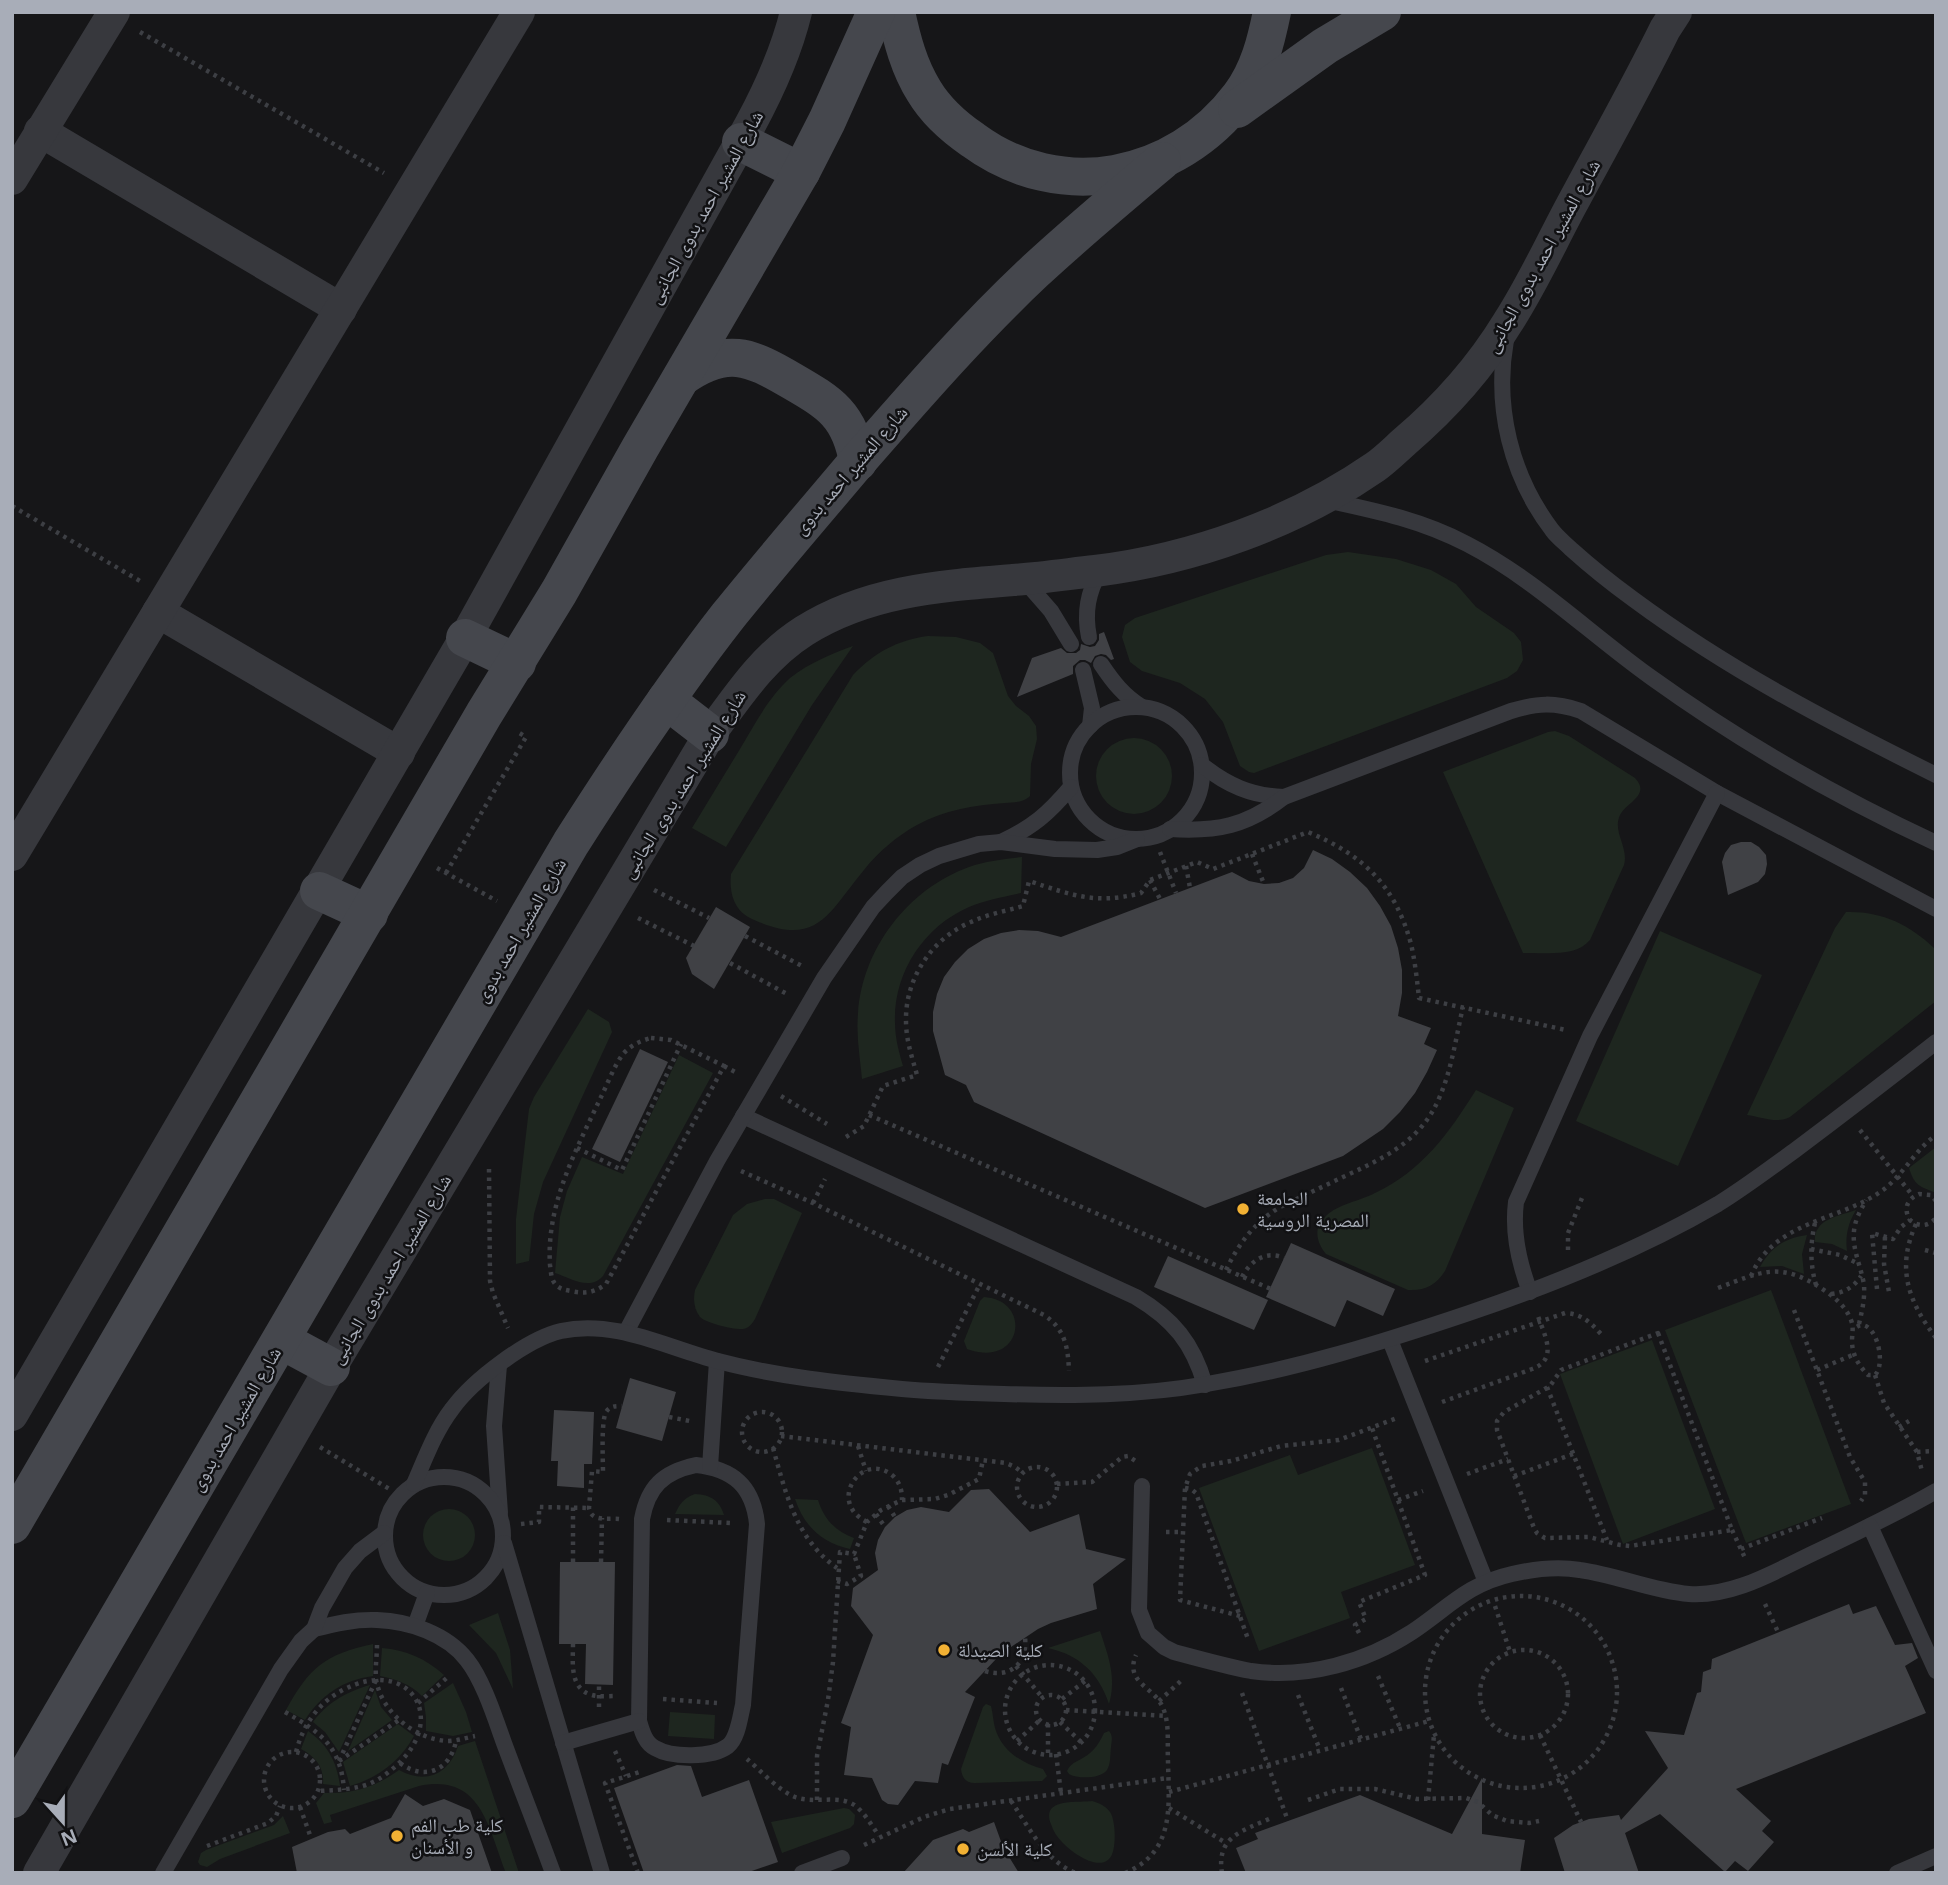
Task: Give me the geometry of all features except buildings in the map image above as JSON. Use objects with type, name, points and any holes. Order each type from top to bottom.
[{"type":"street","points":[[12,855],[519,12]]},
{"type":"street","name":"شارع المشير احمد بدوى الجانبى","points":[[12,1415],[465,638],[772,85],[789,41],[796,12]]},
{"type":"street","points":[[12,1525],[484,714],[601,520],[801,172],[876,12]]},
{"type":"street","points":[[896,12],[905,52],[925,92],[954,126],[989,152],[1031,170],[1075,177],[1119,174],[1162,161],[1315,53],[1382,12]]},
{"type":"street","points":[[1210,129],[1241,94],[1263,53],[1272,12]]},
{"type":"street","name":"شارع المشير احمد بدوى الجانبى","points":[[39,1873],[331,1367],[710,734],[753,674],[802,632],[859,603],[890,595],[1100,570],[1152,560],[1252,531],[1324,500],[1377,465],[1426,423],[1471,377],[1509,321],[1676,12]]},
{"type":"street","points":[[12,179],[113,14]]},
{"type":"street","points":[[40,131],[341,309]]},
{"type":"street","points":[[741,142],[801,172]]},
{"type":"street","name":"شارع المشير احمد بدوى","points":[[12,1799],[571,843],[666,700],[727,618],[791,539],[922,387],[1024,282],[1096,216],[1162,161]]},
{"type":"street","points":[[682,377],[711,361],[745,358],[761,363],[824,399],[835,409],[851,433],[858,461]]},
{"type":"street","points":[[163,604],[399,753]]},
{"type":"street","points":[[465,638],[517,663]]},
{"type":"street","points":[[666,700],[710,734]]},
{"type":"street","points":[[319,891],[369,914]]},
{"type":"street","points":[[281,1340],[331,1367]]},
{"type":"lane","points":[[1509,321],[1503,358],[1502,396],[1507,432],[1517,468],[1533,502],[1554,533],[1596,572],[1730,665],[1801,707],[1936,775]]},
{"type":"lane","points":[[1324,500],[1394,514],[1469,545],[1536,588],[1650,677],[1706,715],[1831,790],[1936,843]]},
{"type":"lane","points":[[1089,638],[1086,623],[1088,595],[1100,570]]},
{"type":"lane","points":[[1023,579],[1051,611],[1071,644]]},
{"type":"lane","points":[[1101,664],[1119,688],[1142,707]]},
{"type":"lane","points":[[1083,670],[1092,708],[1090,726]]},
{"type":"lane","points":[[1170,829],[1210,830],[1250,820],[1284,797],[1511,710],[1546,703],[1581,710],[1717,793],[1936,909]]},
{"type":"lane","points":[[1142,707],[1160,711],[1175,719],[1189,732],[1198,748],[1203,778],[1196,802],[1181,822],[1154,837],[1137,839],[1119,837],[1102,830],[1088,819],[1077,804],[1071,788],[1070,771],[1072,754],[1079,739],[1090,726],[1105,714],[1123,708],[1142,707]]},
{"type":"lane","points":[[1202,765],[1240,789],[1254,794],[1284,797]]},
{"type":"lane","points":[[1001,842],[1040,821],[1071,788]]},
{"type":"lane","points":[[1530,1292],[1516,1240],[1514,1220],[1517,1202],[1590,1036],[1717,793]]},
{"type":"lane","points":[[626,1332],[717,1161],[824,978],[873,907],[902,877],[939,856],[979,844],[1001,842],[1076,851],[1117,847],[1137,839]]},
{"type":"lane","points":[[414,1484],[440,1427],[466,1392],[518,1351],[537,1340],[580,1328],[626,1332],[717,1361],[797,1378],[925,1391],[1070,1396],[1137,1393],[1205,1385],[1309,1363],[1390,1340],[1530,1292],[1581,1271],[1642,1245],[1723,1201],[1846,1113],[1936,1042]]},
{"type":"lane","points":[[743,1116],[1136,1297],[1153,1307],[1180,1333],[1199,1366],[1205,1385]]},
{"type":"lane","points":[[1390,1340],[1486,1582]]},
{"type":"lane","points":[[710,1466],[717,1361]]},
{"type":"lane","points":[[499,1365],[494,1426],[502,1528],[501,1553],[495,1565],[478,1585],[466,1591],[453,1595],[426,1593],[404,1580],[395,1570],[385,1546],[384,1533],[389,1513],[400,1496],[414,1484],[439,1477],[466,1480],[481,1490],[493,1503],[502,1528],[602,1873]]},
{"type":"lane","points":[[710,1466],[723,1470],[744,1487],[751,1498],[757,1524],[743,1705],[730,1745],[717,1752],[702,1755],[671,1753],[654,1748],[643,1736],[639,1721],[642,1519],[644,1506],[658,1482],[682,1468],[710,1466]]},
{"type":"lane","points":[[1142,1486],[1139,1609],[1147,1633],[1174,1652],[1237,1668],[1290,1673],[1332,1667],[1396,1642],[1466,1592],[1508,1574],[1532,1569],[1581,1570],[1673,1592],[1716,1593],[1755,1580],[1929,1495]]},
{"type":"lane","points":[[1870,1526],[1936,1671]]},
{"type":"lane","points":[[163,1873],[291,1655],[314,1629],[327,1598],[345,1568],[360,1551],[384,1533]]},
{"type":"lane","points":[[415,1626],[426,1593]]},
{"type":"lane","points":[[314,1629],[358,1620],[415,1626],[453,1645],[468,1660],[499,1730],[553,1873]]},
{"type":"lane","points":[[563,1743],[639,1721]]},
{"type":"lane","points":[[1897,1873],[1936,1856]]},
{"type":"lane","points":[[802,1873],[842,1858]]},
{"type":"path","points":[[113,14],[413,190]]},
{"type":"path","points":[[12,506],[163,604]]},
{"type":"path","points":[[446,873],[527,737],[484,714]]},
{"type":"path","points":[[876,1101],[883,1086],[917,1075],[906,1021],[908,1000],[923,962],[935,946],[968,923],[1023,906],[1029,881],[1079,897],[1121,898],[1141,893],[1150,880],[1197,862],[1213,869],[1308,832],[1333,842],[1356,857],[1376,875],[1392,897],[1412,946],[1419,998],[1551,1026]]},
{"type":"path","points":[[1154,837],[1176,893]]},
{"type":"path","points":[[405,851],[527,917]]},
{"type":"path","points":[[1252,854],[1264,884]]},
{"type":"path","points":[[1186,866],[1190,888]]},
{"type":"path","points":[[626,875],[709,918]]},
{"type":"path","points":[[1150,880],[1160,899]]},
{"type":"path","points":[[609,904],[694,946]]},
{"type":"path","points":[[745,936],[824,978]]},
{"type":"path","points":[[730,963],[809,1005]]},
{"type":"path","points":[[1226,1270],[1242,1240],[1265,1216],[1280,1206],[1383,1158],[1401,1147],[1417,1132],[1440,1097],[1463,1007]]},
{"type":"path","points":[[724,1066],[610,1278],[600,1289],[586,1293],[557,1286],[551,1275],[550,1255],[553,1221],[567,1172],[624,1054],[640,1041],[651,1038],[681,1044],[762,1085],[835,1129]]},
{"type":"path","points":[[577,1148],[622,1170],[681,1044]]},
{"type":"path","points":[[1846,1113],[1913,1196]]},
{"type":"path","points":[[869,1115],[1270,1289]]},
{"type":"path","points":[[471,1135],[484,1150],[489,1170],[489,1268],[493,1293],[518,1351]]},
{"type":"path","points":[[1751,1276],[1760,1257],[1775,1242],[1884,1189],[1936,1135]]},
{"type":"path","points":[[717,1161],[813,1203],[1044,1314],[1060,1330],[1068,1350],[1070,1396]]},
{"type":"path","points":[[1936,1201],[1925,1193],[1913,1196],[1907,1205],[1907,1215],[1916,1224],[1926,1225],[1936,1218]]},
{"type":"path","points":[[1581,1271],[1569,1251],[1567,1242],[1582,1198]]},
{"type":"path","points":[[1854,1329],[1859,1324],[1864,1300],[1862,1275],[1854,1244],[1855,1225],[1867,1199]]},
{"type":"path","points":[[1877,1289],[1872,1233],[1894,1239],[1901,1227],[1910,1220]]},
{"type":"path","points":[[1815,1222],[1811,1249],[1816,1285]]},
{"type":"path","points":[[1916,1224],[1906,1251],[1906,1279],[1915,1306],[1936,1338]]},
{"type":"path","points":[[1885,1237],[1884,1264],[1889,1292]]},
{"type":"path","points":[[1811,1249],[1840,1255],[1858,1263]]},
{"type":"path","points":[[1925,1250],[1936,1253]]},
{"type":"path","points":[[1242,1277],[1252,1262],[1260,1258],[1278,1255],[1284,1258]]},
{"type":"path","points":[[1718,1288],[1763,1272],[1787,1272],[1816,1285],[1830,1294],[1847,1312],[1854,1329],[1852,1341],[1857,1361],[1868,1375],[1875,1375]]},
{"type":"path","points":[[1830,1294],[1845,1291],[1862,1275]]},
{"type":"path","points":[[925,1391],[980,1284]]},
{"type":"path","points":[[1240,1616],[1180,1600],[1185,1488],[1190,1474],[1202,1465],[1231,1461],[1281,1446],[1339,1440],[1539,1367],[1544,1363],[1548,1352],[1530,1292]]},
{"type":"path","points":[[1794,1310],[1850,1457],[1865,1482],[1865,1495],[1856,1505]]},
{"type":"path","points":[[1401,1369],[1565,1314],[1586,1318],[1601,1334]]},
{"type":"path","points":[[1859,1324],[1869,1328],[1877,1344],[1880,1369],[1875,1375]]},
{"type":"path","points":[[1658,1333],[1732,1530],[1630,1546],[1590,1537],[1550,1539],[1541,1536],[1534,1528],[1514,1476],[1497,1430],[1497,1421],[1504,1412],[1554,1382],[1561,1370],[1658,1333]]},
{"type":"path","points":[[1817,1370],[1855,1354]]},
{"type":"path","points":[[1875,1375],[1884,1403],[1917,1452],[1929,1495]]},
{"type":"path","points":[[1547,1387],[1607,1541]]},
{"type":"path","points":[[768,1413],[779,1422],[781,1436],[773,1448],[760,1452],[746,1445],[743,1425],[753,1414],[768,1413]]},
{"type":"path","points":[[1899,1427],[1909,1421]]},
{"type":"path","points":[[1371,1428],[1425,1575],[1359,1602],[1366,1619],[1355,1625],[1400,1728]]},
{"type":"path","points":[[295,1432],[400,1496]]},
{"type":"path","points":[[781,1436],[1011,1464],[1023,1474]]},
{"type":"path","points":[[858,1446],[866,1471]]},
{"type":"path","points":[[773,1448],[793,1516],[808,1541],[838,1569]]},
{"type":"path","points":[[1917,1452],[1936,1451]]},
{"type":"path","points":[[1514,1476],[1573,1454]]},
{"type":"path","points":[[1057,1484],[1092,1482],[1117,1459],[1128,1456],[1137,1462],[1140,1468],[1135,1480],[1142,1486]]},
{"type":"path","points":[[837,1581],[847,1584],[861,1576],[854,1554],[867,1522],[876,1514],[902,1500],[935,1499],[948,1495],[979,1479],[983,1460]]},
{"type":"path","points":[[1043,1468],[1050,1472],[1057,1484],[1054,1499],[1042,1507],[1035,1508],[1022,1501],[1018,1494],[1019,1479],[1029,1469],[1043,1468]]},
{"type":"path","points":[[867,1522],[854,1512],[848,1497],[853,1481],[866,1471],[882,1470],[889,1473],[900,1484],[902,1500]]},
{"type":"path","points":[[1185,1488],[1196,1493],[1248,1639]]},
{"type":"path","points":[[888,1506],[895,1517]]},
{"type":"path","points":[[502,1528],[539,1522],[539,1507],[589,1508]]},
{"type":"path","points":[[573,1507],[573,1562]]},
{"type":"path","points":[[876,1514],[885,1527]]},
{"type":"path","points":[[1741,1549],[1830,1515]]},
{"type":"path","points":[[601,1562],[602,1518]]},
{"type":"path","points":[[817,1800],[817,1756],[831,1681],[840,1552],[854,1554]]},
{"type":"path","points":[[1486,1582],[1510,1652]]},
{"type":"path","points":[[1513,1596],[1534,1597],[1564,1606],[1589,1624],[1602,1640],[1611,1658],[1617,1699],[1613,1720],[1605,1738],[1593,1756],[1578,1770],[1546,1785],[1502,1787],[1474,1776],[1451,1759],[1434,1735],[1429,1721],[1425,1684],[1428,1665],[1436,1648],[1459,1618],[1493,1600],[1513,1596]]},
{"type":"path","points":[[1764,1601],[1778,1632]]},
{"type":"path","points":[[377,1620],[376,1679],[385,1701],[399,1720],[419,1733],[437,1740],[456,1741],[499,1730]]},
{"type":"path","points":[[1125,1873],[1142,1864],[1162,1839],[1169,1808],[1166,1716],[1159,1700],[1140,1684],[1133,1669],[1133,1661],[1147,1633]]},
{"type":"path","points":[[985,1671],[1005,1673],[1021,1662],[1025,1654],[1025,1637]]},
{"type":"path","points":[[1510,1652],[1537,1652],[1559,1667],[1565,1679],[1568,1692],[1566,1706],[1552,1728],[1539,1735],[1522,1738],[1505,1734],[1491,1723],[1482,1709],[1479,1691],[1484,1674],[1495,1660],[1510,1652]]},
{"type":"path","points":[[418,1703],[468,1660]]},
{"type":"path","points":[[1016,1666],[1042,1697]]},
{"type":"path","points":[[1041,1666],[1061,1666],[1071,1670],[1084,1681],[1091,1692],[1095,1713],[1089,1732],[1080,1742],[1066,1751],[1048,1754],[1035,1752],[1017,1741],[1007,1722],[1006,1701],[1009,1691],[1022,1674],[1041,1666]]},
{"type":"path","points":[[1332,1667],[1361,1739]]},
{"type":"path","points":[[1237,1668],[1241,1688],[1288,1821]]},
{"type":"path","points":[[1290,1673],[1320,1750]]},
{"type":"path","points":[[338,1761],[376,1679]]},
{"type":"path","points":[[296,1752],[306,1724],[315,1712],[337,1693],[350,1686],[376,1679],[397,1682],[413,1695],[418,1703],[421,1713],[419,1733],[400,1763],[368,1784],[344,1790],[318,1791]]},
{"type":"path","points":[[1062,1699],[1084,1681]]},
{"type":"path","points":[[1049,1694],[1062,1699],[1066,1716],[1060,1722],[1053,1725],[1040,1720],[1036,1712],[1037,1703],[1042,1697],[1049,1694]]},
{"type":"path","points":[[264,1700],[315,1730],[329,1744],[338,1761],[344,1790]]},
{"type":"path","points":[[1066,1710],[1166,1716]]},
{"type":"path","points":[[338,1761],[399,1720]]},
{"type":"path","points":[[1017,1741],[1040,1720]]},
{"type":"path","points":[[1169,1792],[1429,1721]]},
{"type":"path","points":[[1060,1722],[1080,1742]]},
{"type":"path","points":[[1048,1724],[1048,1754]]},
{"type":"path","points":[[1428,1800],[1434,1735]]},
{"type":"path","points":[[1539,1735],[1581,1822]]},
{"type":"path","points":[[400,1763],[416,1771],[435,1770],[450,1758],[456,1741]]},
{"type":"path","points":[[730,1745],[791,1796],[808,1800],[850,1802],[860,1810],[879,1836]]},
{"type":"path","points":[[296,1752],[308,1757],[317,1766],[320,1778],[318,1791],[311,1801],[300,1807],[280,1806],[266,1792],[264,1778],[271,1760],[283,1753],[296,1752]]},
{"type":"path","points":[[1056,1754],[1061,1793]]},
{"type":"path","points":[[638,1873],[605,1783],[647,1770]]},
{"type":"path","points":[[621,1778],[623,1785]]},
{"type":"path","points":[[842,1858],[879,1836],[950,1809],[1168,1778]]},
{"type":"path","points":[[1308,1800],[1340,1789],[1375,1789],[1428,1800],[1466,1798],[1478,1802],[1492,1815],[1507,1821],[1539,1821]]},
{"type":"path","points":[[1011,1801],[1052,1858],[1066,1871],[1076,1873]]},
{"type":"path","points":[[203,1848],[268,1823],[276,1816],[280,1806]]},
{"type":"path","points":[[300,1807],[312,1838]]},
{"type":"path","points":[[1169,1808],[1226,1843]]},
{"type":"path","points":[[1222,1873],[1221,1857],[1226,1843],[1237,1833],[1269,1819]]},
{"type":"shaded area","points":[[1348,552],[1396,559],[1431,570],[1456,584],[1476,607],[1514,633],[1521,642],[1523,660],[1517,671],[1507,678],[1254,773],[1240,766],[1223,722],[1205,699],[1180,683],[1142,671],[1130,662],[1122,637],[1125,625],[1135,618],[1326,555]]},
{"type":"shaded area","points":[[928,636],[956,637],[980,643],[993,653],[1008,696],[1036,726],[1037,739],[1031,764],[1030,796],[1018,802],[959,809],[910,829],[875,857],[830,912],[807,928],[792,930],[774,927],[746,916],[734,901],[731,874],[853,675],[869,660],[887,649]]},
{"type":"shaded area","points":[[853,646],[812,705],[726,847],[692,828],[762,712],[782,686],[812,663]]},
{"type":"shaded area","points":[[1555,731],[1569,736],[1635,778],[1640,789],[1636,798],[1623,810],[1618,821],[1624,865],[1590,940],[1584,946],[1568,952],[1523,953],[1443,772]]},
{"type":"shaded area","points":[[1134,738],[1149,741],[1161,749],[1169,761],[1172,776],[1169,791],[1161,803],[1149,811],[1134,814],[1119,811],[1107,803],[1099,791],[1096,776],[1099,761],[1107,749],[1119,741]]},
{"type":"shaded area","points":[[1022,857],[1021,893],[981,902],[953,916],[938,927],[914,954],[899,987],[896,1005],[896,1034],[903,1066],[862,1079],[858,1030],[861,990],[868,967],[892,924],[926,890],[947,877],[982,863]]},
{"type":"shaded area","points":[[1846,912],[1871,914],[1894,921],[1915,932],[1934,948],[1936,1001],[1790,1117],[1775,1120],[1747,1115],[1835,928]]},
{"type":"shaded area","points":[[1660,931],[1762,975],[1678,1166],[1576,1121]]},
{"type":"shaded area","points":[[588,1009],[609,1022],[612,1032],[543,1182],[534,1214],[529,1261],[516,1264],[516,1219],[529,1109]]},
{"type":"shaded area","points":[[679,1055],[713,1073],[603,1276],[592,1283],[586,1283],[555,1273],[560,1217],[567,1191],[582,1157],[623,1174]]},
{"type":"shaded area","points":[[1476,1090],[1514,1108],[1445,1271],[1438,1280],[1425,1288],[1408,1290],[1326,1254],[1317,1235],[1322,1220],[1337,1208],[1375,1193],[1407,1174],[1445,1136]]},
{"type":"shaded area","points":[[1936,1147],[1936,1193],[1919,1185],[1913,1179],[1909,1168]]},
{"type":"shaded area","points":[[774,1199],[802,1213],[755,1319],[750,1326],[743,1329],[720,1326],[703,1319],[695,1308],[695,1290],[733,1215],[747,1204]]},
{"type":"shaded area","points":[[1856,1210],[1848,1230],[1847,1251],[1832,1244],[1815,1242],[1815,1234],[1823,1223]]},
{"type":"shaded area","points":[[1807,1235],[1802,1254],[1804,1274],[1782,1266],[1760,1267],[1779,1245],[1792,1238]]},
{"type":"shaded area","points":[[1771,1290],[1851,1504],[1746,1543],[1665,1330]]},
{"type":"shaded area","points":[[984,1297],[999,1301],[1010,1309],[1015,1320],[1015,1331],[1010,1341],[1001,1349],[988,1353],[967,1349],[964,1341]]},
{"type":"shaded area","points":[[1652,1340],[1715,1509],[1623,1544],[1560,1374]]},
{"type":"shaded area","points":[[1372,1448],[1415,1565],[1341,1592],[1350,1618],[1259,1651],[1199,1488],[1290,1455],[1298,1475]]},
{"type":"shaded area","points":[[695,1494],[714,1499],[724,1515],[675,1514],[683,1501]]},
{"type":"shaded area","points":[[795,1499],[818,1500],[831,1524],[854,1538],[850,1549],[815,1532],[803,1517]]},
{"type":"shaded area","points":[[449,1509],[459,1511],[467,1517],[473,1525],[473,1545],[467,1553],[459,1559],[449,1561],[439,1559],[431,1553],[425,1545],[423,1535],[425,1525],[431,1517],[439,1511]]},
{"type":"shaded area","points":[[498,1613],[510,1650],[513,1689],[496,1653],[469,1625]]},
{"type":"shaded area","points":[[1100,1631],[1112,1676],[1109,1704],[1100,1683],[1086,1667],[1069,1655],[1048,1648]]},
{"type":"shaded area","points":[[373,1644],[373,1676],[352,1681],[334,1690],[318,1703],[305,1720],[286,1710],[303,1683],[320,1665],[342,1653]]},
{"type":"shaded area","points":[[382,1648],[415,1656],[444,1675],[422,1696],[413,1688],[380,1676]]},
{"type":"shaded area","points":[[453,1683],[472,1732],[453,1736],[426,1731],[424,1703]]},
{"type":"shaded area","points":[[370,1685],[339,1752],[325,1732],[313,1722],[338,1699]]},
{"type":"shaded area","points":[[375,1690],[381,1707],[392,1720],[348,1751]]},
{"type":"shaded area","points":[[986,1704],[991,1706],[995,1728],[1002,1743],[1013,1755],[1043,1769],[1047,1776],[1042,1781],[975,1783],[963,1777],[961,1769]]},
{"type":"shaded area","points":[[670,1712],[715,1715],[714,1739],[668,1736]]},
{"type":"shaded area","points":[[398,1724],[414,1736],[402,1753],[379,1773],[350,1786],[343,1762]]},
{"type":"shaded area","points":[[308,1731],[321,1742],[330,1755],[337,1769],[340,1786],[323,1784],[318,1763],[301,1749]]},
{"type":"shaded area","points":[[1109,1731],[1112,1740],[1107,1770],[1100,1775],[1089,1777],[1069,1774],[1067,1771],[1071,1765],[1090,1753],[1104,1733]]},
{"type":"shaded area","points":[[475,1741],[519,1873],[506,1873],[479,1807],[469,1796],[456,1788],[440,1784],[419,1786],[330,1815],[332,1822],[324,1824],[316,1803],[324,1793],[364,1788],[399,1770],[418,1777],[435,1774],[449,1764],[458,1746]]},
{"type":"shaded area","points":[[1092,1801],[1106,1808],[1114,1822],[1112,1856],[1098,1863],[1084,1859],[1066,1846],[1054,1831],[1049,1816],[1051,1810],[1061,1803]]},
{"type":"shaded area","points":[[844,1808],[855,1815],[854,1824],[850,1828],[782,1853],[771,1822]]},
{"type":"shaded area","points":[[283,1816],[290,1833],[220,1859],[207,1867],[198,1862],[201,1853],[206,1850],[274,1825]]},
{"type":"place","name":"الجامعة المصرية الروسية","points":[[1243,1209]]},
{"type":"place","name":"كلية الصيدلة","points":[[944,1650]]},
{"type":"place","name":"كلية طب الفم و الأسنان","points":[[397,1836]]},
{"type":"place","name":"كلية الألسن","points":[[963,1849]]}]
